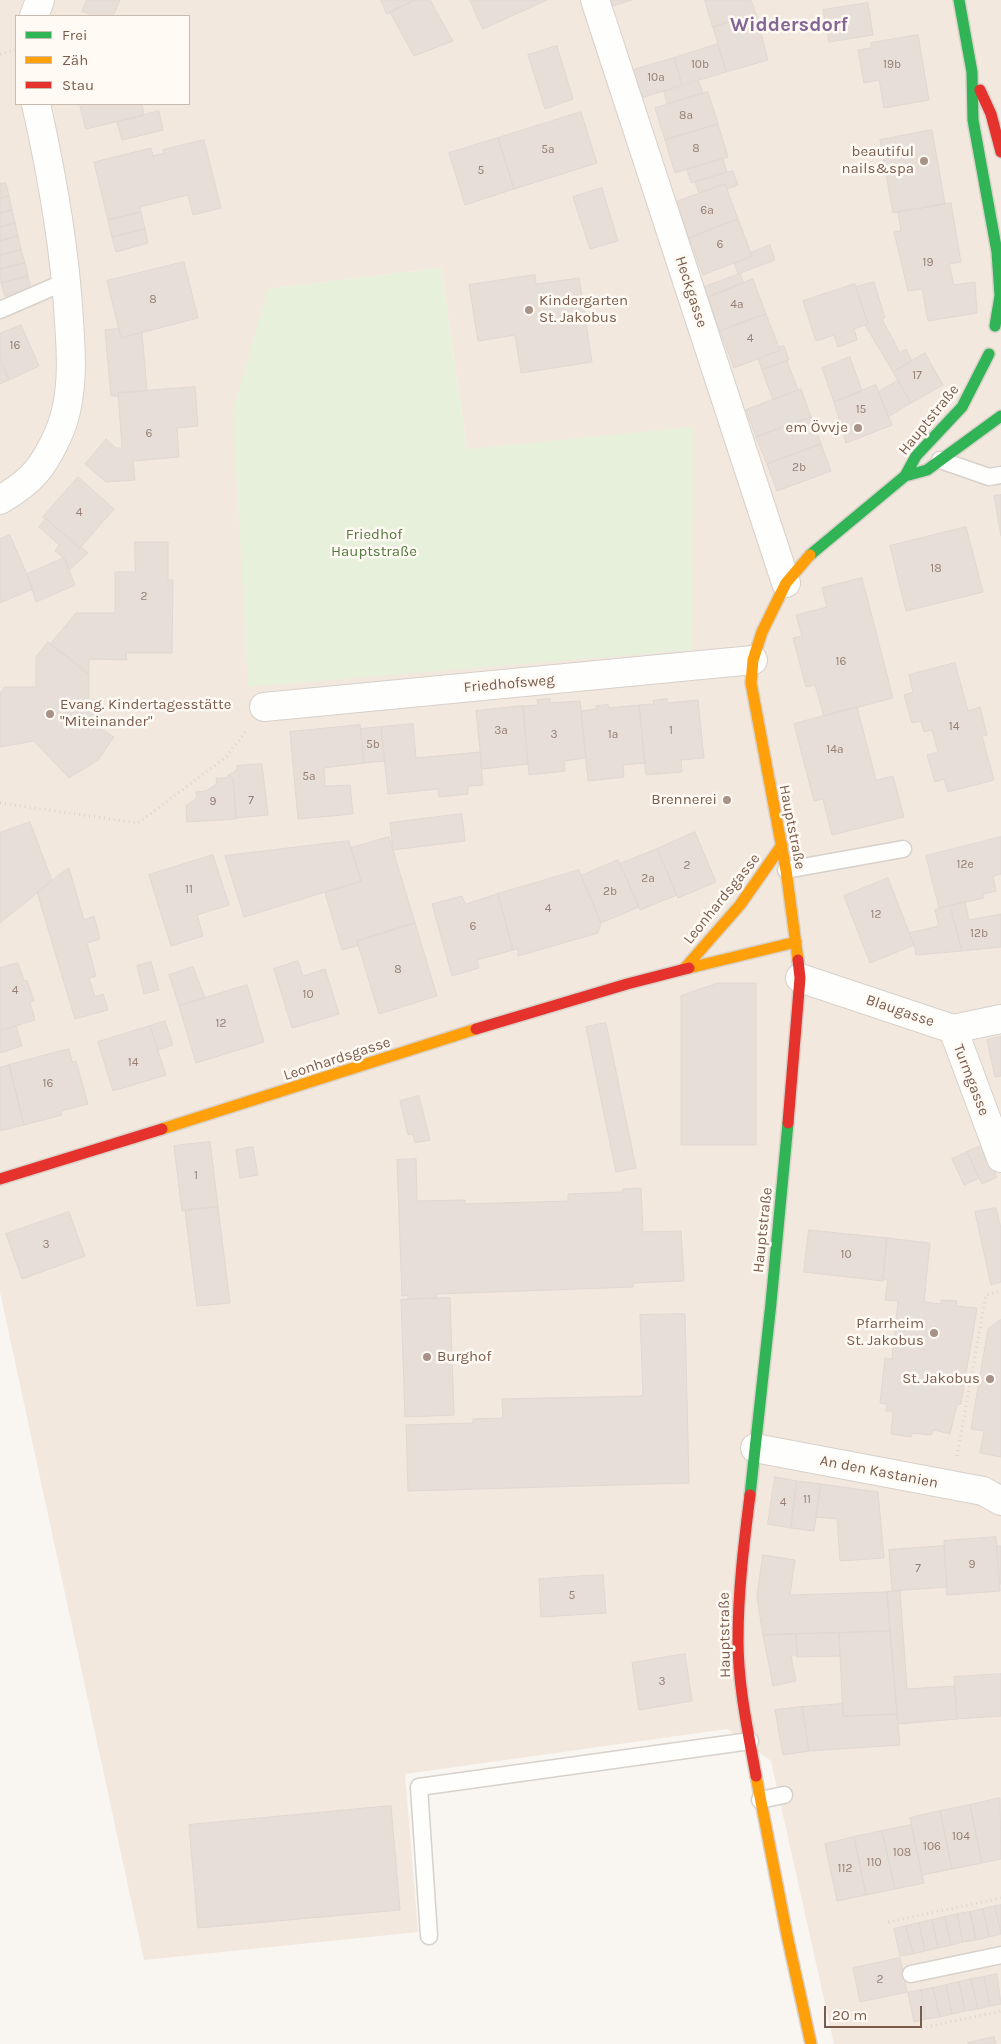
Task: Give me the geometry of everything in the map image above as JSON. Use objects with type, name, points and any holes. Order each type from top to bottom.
[{"type":"street","points":[[34,15],[40,0]]},
{"type":"street","name":"Heckgasse","points":[[596,0],[786,583]]},
{"type":"street","points":[[959,0],[972,72],[973,120],[997,252],[1000,296],[989,354],[995,371]]},
{"type":"street","points":[[972,72],[991,114],[1001,152]]},
{"type":"street","points":[[0,500],[36,472],[55,442],[66,413],[71,364],[67,281],[50,163],[36,105]]},
{"type":"street","name":"Hauptstraße","points":[[811,2044],[786,1935],[760,1800],[741,1688],[739,1660],[738,1590],[755,1448],[796,1042],[800,978],[782,845],[753,700],[751,683],[753,660],[762,632],[786,583],[813,551],[905,476],[916,456],[962,407],[989,354]]},
{"type":"street","name":"Hauptstraße","points":[[905,476],[927,470],[1001,416]]},
{"type":"street","name":"Friedhofsweg","points":[[264,708],[753,660]]},
{"type":"street","name":"Leonhardsgasse","points":[[684,969],[740,905],[782,845]]},
{"type":"street","name":"Leonhardsgasse","points":[[0,1179],[380,1062],[460,1034],[627,984],[796,942]]},
{"type":"street","name":"Blaugasse","points":[[800,978],[952,1029],[1001,1019]]},
{"type":"street","name":"Turmgasse","points":[[952,1029],[1001,1158]]},
{"type":"street","name":"An den Kastanien","points":[[755,1448],[983,1491],[1001,1501]]},
{"type":"lane","points":[[0,310],[67,281]]},
{"type":"lane","points":[[940,460],[989,478],[1001,475]]},
{"type":"lane","points":[[786,870],[903,849]]},
{"type":"lane","points":[[429,1936],[420,1787],[750,1741]]},
{"type":"lane","points":[[760,1800],[784,1796]]},
{"type":"lane","points":[[911,1974],[1001,1955]]},
{"type":"path","points":[[0,54],[15,50]]},
{"type":"path","points":[[0,803],[138,822],[228,756],[264,708]]},
{"type":"path","points":[[965,1459],[957,1457],[986,1295],[1001,1291]]},
{"type":"path","points":[[888,1922],[1001,1898]]},
{"type":"path","points":[[921,2028],[1001,2011]]},
{"type":"shaded area","points":[[0,0],[1001,0],[1001,2044],[834,2044],[771,1761],[727,1729],[405,1774],[418,1932],[144,1960],[0,1292]],"holes":[[[441,268],[467,449],[268,289]]]},
{"type":"green space","name":"Friedhof Hauptstraße","points":[[441,268],[467,449],[693,427],[692,650],[248,687],[233,411],[268,289]]},
{"type":"building","points":[[87,0],[120,0],[113,15],[91,15],[82,11]]},
{"type":"building","points":[[381,0],[415,0],[387,14]]},
{"type":"building","points":[[415,0],[430,0],[453,41],[414,56],[390,12]]},
{"type":"building","points":[[470,0],[547,0],[483,29]]},
{"type":"building","points":[[611,0],[632,0],[613,6]]},
{"type":"building","points":[[705,0],[751,0],[756,14],[713,27]]},
{"type":"building","points":[[868,3],[873,35],[829,42],[823,10]]},
{"type":"building","points":[[756,14],[768,60],[726,72],[713,27]]},
{"type":"building","points":[[918,35],[929,100],[884,108],[879,80],[864,83],[858,50],[871,48],[871,43]]},
{"type":"building","points":[[718,44],[726,72],[682,85],[674,58]]},
{"type":"building","points":[[557,46],[573,99],[545,109],[528,55]]},
{"type":"building","points":[[674,58],[682,85],[638,99],[630,71]]},
{"type":"building","points":[[699,82],[703,93],[667,104],[664,92]]},
{"type":"building","points":[[708,92],[718,124],[665,140],[655,108]]},
{"type":"building","points":[[80,105],[142,105],[144,115],[86,129]]},
{"type":"building","points":[[159,111],[163,130],[122,140],[117,122]]},
{"type":"building","points":[[581,112],[597,163],[514,189],[498,138]]},
{"type":"building","points":[[718,124],[728,157],[675,173],[665,140]]},
{"type":"building","points":[[932,130],[945,204],[893,213],[880,140]]},
{"type":"building","points":[[498,138],[514,189],[465,205],[449,153]]},
{"type":"building","points":[[204,140],[221,208],[193,215],[188,195],[140,207],[141,212],[108,220],[94,162],[151,148],[153,156],[164,153],[163,150]]},
{"type":"building","points":[[723,159],[727,172],[691,183],[687,169]]},
{"type":"building","points":[[733,171],[738,185],[727,189],[725,184],[699,193],[695,182]]},
{"type":"building","points":[[6,183],[9,196],[0,198],[0,184]]},
{"type":"building","points":[[725,184],[738,219],[689,238],[676,202]]},
{"type":"building","points":[[602,188],[618,241],[590,249],[573,197]]},
{"type":"building","points":[[9,196],[12,210],[0,213],[0,198]]},
{"type":"building","points":[[951,203],[961,262],[949,264],[954,285],[975,282],[977,313],[928,321],[922,289],[908,291],[894,232],[901,231],[898,212]]},
{"type":"building","points":[[12,210],[15,223],[0,227],[0,213]]},
{"type":"building","points":[[141,212],[145,229],[112,237],[108,220]]},
{"type":"building","points":[[738,219],[752,256],[703,275],[689,238]]},
{"type":"building","points":[[15,223],[18,236],[0,241],[0,227]]},
{"type":"building","points":[[145,229],[148,243],[116,252],[112,237]]},
{"type":"building","points":[[18,236],[21,250],[0,255],[0,241]]},
{"type":"building","points":[[770,245],[775,260],[738,274],[734,263],[752,256],[751,253]]},
{"type":"building","points":[[21,250],[25,263],[0,269],[0,255]]},
{"type":"building","points":[[184,262],[198,318],[121,338],[107,281]]},
{"type":"building","points":[[25,263],[28,276],[1,283],[0,269]]},
{"type":"building","points":[[740,274],[744,283],[708,297],[704,287]]},
{"type":"building","name":"Kindergarten St. Jakobus","points":[[535,275],[536,284],[579,278],[592,362],[521,373],[515,335],[478,341],[469,285]]},
{"type":"building","points":[[28,276],[31,290],[5,296],[1,283]]},
{"type":"building","points":[[753,279],[766,314],[720,331],[708,297]]},
{"type":"building","points":[[874,282],[885,318],[882,319],[900,353],[906,349],[912,361],[893,372],[865,325],[868,324],[856,287]]},
{"type":"building","points":[[855,284],[868,324],[854,329],[857,340],[838,347],[834,335],[816,341],[803,301]]},
{"type":"building","points":[[766,314],[780,350],[734,368],[720,331]]},
{"type":"building","points":[[21,325],[39,366],[9,380],[0,359],[0,334]]},
{"type":"building","points":[[119,329],[121,338],[142,332],[147,391],[118,393],[118,396],[111,396],[105,330]]},
{"type":"building","points":[[784,346],[789,360],[762,370],[758,359],[780,350],[779,347]]},
{"type":"building","points":[[925,353],[943,385],[911,403],[893,372]]},
{"type":"building","points":[[850,357],[862,391],[834,402],[822,368]]},
{"type":"building","points":[[0,359],[9,380],[0,384]]},
{"type":"building","points":[[787,361],[798,390],[773,400],[762,370]]},
{"type":"building","points":[[898,381],[911,403],[888,417],[878,392]]},
{"type":"building","points":[[876,385],[892,425],[846,443],[834,402]]},
{"type":"building","points":[[195,387],[198,426],[177,428],[179,457],[133,461],[135,480],[106,482],[85,464],[106,439],[116,448],[122,448],[118,393]]},
{"type":"building","points":[[801,389],[811,417],[756,437],[746,410]]},
{"type":"building","points":[[811,417],[821,444],[767,464],[756,437]]},
{"type":"building","points":[[821,444],[831,471],[777,491],[767,464]]},
{"type":"building","points":[[78,477],[114,509],[80,548],[43,517]]},
{"type":"building","points":[[1001,495],[1001,536],[994,496]]},
{"type":"building","points":[[46,519],[88,553],[69,570],[64,558],[55,551],[59,545],[39,527]]},
{"type":"building","points":[[966,527],[983,592],[906,611],[890,546]]},
{"type":"building","points":[[10,535],[33,589],[0,603],[0,539]]},
{"type":"building","points":[[135,542],[168,542],[168,580],[173,580],[172,653],[126,653],[127,660],[89,659],[89,674],[50,644],[76,613],[115,613],[115,572],[135,572]]},
{"type":"building","points":[[64,558],[75,585],[36,602],[27,574]]},
{"type":"building","points":[[862,578],[893,698],[824,716],[815,685],[806,687],[793,638],[802,636],[796,615],[827,607],[822,588]]},
{"type":"building","name":"Evang. Kindertagesstätte \"Miteinander\"","points":[[48,642],[89,674],[89,700],[101,700],[100,728],[114,737],[98,760],[69,778],[34,741],[0,747],[0,693],[5,687],[36,687],[36,657]]},
{"type":"building","points":[[955,663],[968,711],[980,707],[987,735],[982,736],[994,780],[948,792],[944,779],[935,782],[927,755],[938,752],[932,730],[924,732],[921,721],[912,723],[904,695],[913,692],[909,675]]},
{"type":"building","points":[[550,699],[550,703],[580,701],[586,758],[564,761],[565,771],[529,775],[523,706],[538,705],[537,700]]},
{"type":"building","points":[[667,699],[667,703],[698,700],[704,758],[681,760],[682,772],[646,775],[639,705],[654,704],[653,701]]},
{"type":"building","points":[[608,705],[609,708],[639,705],[645,763],[623,765],[624,777],[588,781],[581,711],[596,709],[596,706]]},
{"type":"building","points":[[523,706],[528,764],[482,769],[476,711]]},
{"type":"building","points":[[857,707],[876,780],[893,776],[904,817],[832,835],[823,799],[814,801],[794,724]]},
{"type":"building","points":[[413,724],[416,758],[480,752],[483,785],[468,786],[468,794],[439,797],[438,789],[388,794],[381,727]]},
{"type":"building","points":[[360,725],[364,763],[324,768],[325,786],[350,785],[353,814],[298,819],[290,732]]},
{"type":"building","points":[[381,727],[385,761],[364,763],[361,729]]},
{"type":"building","points":[[262,764],[268,815],[236,818],[233,779],[229,775],[237,770],[237,766]]},
{"type":"building","points":[[229,775],[233,779],[236,819],[187,822],[186,806],[197,798],[196,792],[206,791],[217,784],[216,778],[226,778]]},
{"type":"building","points":[[462,814],[465,841],[393,850],[390,823]]},
{"type":"building","points":[[30,822],[52,881],[0,923],[0,833]]},
{"type":"building","points":[[695,832],[716,882],[678,898],[657,849]]},
{"type":"building","points":[[389,837],[415,923],[357,941],[359,945],[342,950],[325,893],[361,881],[351,848]]},
{"type":"building","points":[[1001,837],[1001,874],[993,876],[996,891],[983,894],[984,898],[939,908],[926,856]]},
{"type":"building","points":[[349,841],[361,881],[244,917],[225,856]]},
{"type":"building","points":[[657,849],[677,895],[640,910],[620,864]]},
{"type":"building","points":[[213,855],[229,905],[197,915],[203,936],[171,946],[149,875]]},
{"type":"building","points":[[618,860],[639,907],[601,923],[581,876]]},
{"type":"building","points":[[69,868],[84,920],[94,916],[100,939],[87,943],[96,976],[89,978],[95,997],[103,994],[108,1010],[75,1019],[37,892]]},
{"type":"building","points":[[579,870],[601,923],[598,933],[518,956],[518,949],[513,950],[498,894]]},
{"type":"building","points":[[888,878],[914,945],[870,963],[844,896]]},
{"type":"building","points":[[498,894],[513,950],[477,960],[479,968],[452,976],[432,904],[462,896],[465,904]]},
{"type":"building","points":[[965,902],[969,920],[1001,914],[1001,947],[962,951],[950,906]]},
{"type":"building","points":[[950,906],[962,951],[916,955],[909,933],[939,926],[935,910]]},
{"type":"building","points":[[415,923],[437,996],[379,1014],[357,941]]},
{"type":"building","points":[[298,961],[303,976],[325,969],[339,1014],[292,1028],[274,969]]},
{"type":"building","points":[[151,962],[159,990],[144,994],[137,966]]},
{"type":"building","points":[[18,963],[24,981],[27,980],[34,1001],[30,1002],[35,1020],[0,1031],[0,968]]},
{"type":"building","points":[[193,967],[205,998],[179,1006],[169,975]]},
{"type":"building","points":[[718,983],[756,983],[756,1145],[681,1145],[681,996]]},
{"type":"building","points":[[247,985],[264,1042],[196,1063],[179,1006]]},
{"type":"building","points":[[165,1021],[173,1045],[158,1050],[150,1026]]},
{"type":"building","points":[[606,1023],[636,1168],[616,1172],[586,1027]]},
{"type":"building","points":[[16,1026],[22,1046],[0,1053],[0,1031]]},
{"type":"building","points":[[150,1026],[166,1075],[113,1091],[98,1042]]},
{"type":"building","points":[[1001,1037],[1001,1076],[995,1077],[987,1040]]},
{"type":"building","points":[[69,1049],[72,1062],[76,1061],[88,1104],[61,1111],[62,1115],[24,1125],[9,1065]]},
{"type":"building","points":[[9,1065],[24,1125],[0,1131],[0,1068]]},
{"type":"building","points":[[419,1096],[430,1140],[415,1143],[413,1134],[408,1135],[400,1101]]},
{"type":"building","points":[[210,1142],[218,1207],[182,1211],[174,1146]]},
{"type":"building","points":[[983,1145],[997,1177],[982,1184],[967,1152]]},
{"type":"building","points":[[253,1147],[258,1175],[240,1178],[236,1150]]},
{"type":"building","points":[[967,1152],[979,1178],[964,1185],[952,1159]]},
{"type":"building","points":[[416,1159],[417,1201],[465,1200],[465,1204],[568,1201],[568,1194],[622,1192],[623,1189],[641,1188],[643,1232],[681,1231],[684,1281],[633,1283],[633,1287],[437,1294],[437,1298],[408,1299],[408,1295],[402,1296],[397,1160]]},
{"type":"building","points":[[218,1207],[230,1303],[197,1306],[185,1210]]},
{"type":"building","points":[[996,1208],[1001,1228],[1001,1282],[991,1285],[975,1212]]},
{"type":"building","points":[[69,1212],[85,1256],[22,1279],[6,1234]]},
{"type":"building","points":[[809,1230],[887,1238],[883,1281],[804,1272]]},
{"type":"building","name":"Pfarrheim St. Jakobus","points":[[887,1238],[930,1243],[924,1302],[941,1304],[941,1300],[957,1301],[956,1306],[977,1308],[961,1404],[957,1405],[950,1434],[934,1430],[931,1435],[912,1433],[911,1437],[891,1434],[893,1411],[886,1411],[887,1404],[880,1403],[885,1358],[892,1359],[898,1301],[885,1300],[888,1280],[883,1279]]},
{"type":"building","name":"Burghof","points":[[450,1298],[454,1415],[405,1417],[401,1300]]},
{"type":"building","points":[[685,1314],[689,1483],[408,1491],[406,1425],[473,1423],[473,1419],[503,1418],[502,1399],[643,1396],[640,1315]]},
{"type":"building","name":"St. Jakobus","points":[[1001,1320],[1001,1457],[980,1453],[984,1431],[971,1429],[988,1329]]},
{"type":"building","points":[[775,1477],[797,1481],[791,1528],[768,1524]]},
{"type":"building","points":[[797,1481],[821,1484],[814,1531],[791,1528]]},
{"type":"building","points":[[821,1484],[878,1492],[884,1558],[840,1561],[837,1519],[816,1517]]},
{"type":"building","points":[[996,1537],[1000,1591],[947,1595],[944,1541]]},
{"type":"building","points":[[944,1546],[947,1587],[892,1591],[889,1550]]},
{"type":"building","points":[[997,1546],[1001,1546],[1001,1584],[1000,1584]]},
{"type":"building","points":[[763,1555],[795,1560],[790,1595],[887,1592],[890,1631],[763,1635],[757,1597]]},
{"type":"building","points":[[603,1575],[606,1613],[541,1617],[539,1579]]},
{"type":"building","points":[[900,1591],[907,1689],[955,1686],[957,1719],[898,1724],[887,1592]]},
{"type":"building","points":[[890,1631],[897,1714],[843,1716],[839,1633]]},
{"type":"building","points":[[839,1633],[840,1656],[797,1657],[796,1634]]},
{"type":"building","points":[[796,1634],[797,1655],[791,1655],[796,1681],[773,1686],[763,1635]]},
{"type":"building","points":[[685,1654],[692,1701],[639,1710],[632,1663]]},
{"type":"building","points":[[1001,1674],[1001,1716],[957,1719],[954,1677]]},
{"type":"building","points":[[843,1704],[843,1716],[897,1714],[900,1745],[809,1751],[802,1707]]},
{"type":"building","points":[[802,1707],[809,1751],[783,1755],[775,1710]]},
{"type":"building","points":[[1000,1798],[1001,1859],[982,1863],[970,1805]]},
{"type":"building","points":[[970,1805],[982,1863],[952,1869],[940,1811]]},
{"type":"building","points":[[391,1806],[400,1910],[198,1928],[189,1825]]},
{"type":"building","points":[[940,1811],[952,1869],[922,1875],[910,1818]]},
{"type":"building","points":[[911,1825],[924,1883],[895,1889],[882,1831]]},
{"type":"building","points":[[882,1831],[895,1889],[866,1895],[854,1837]]},
{"type":"building","points":[[854,1837],[866,1895],[837,1901],[825,1844]]},
{"type":"building","points":[[1001,1905],[1001,1933],[995,1906]]},
{"type":"building","points":[[995,1906],[1001,1934],[989,1937],[983,1909]]},
{"type":"building","points":[[983,1909],[989,1937],[976,1940],[970,1912]]},
{"type":"building","points":[[970,1912],[976,1940],[963,1942],[957,1914]]},
{"type":"building","points":[[957,1914],[963,1942],[951,1945],[945,1917]]},
{"type":"building","points":[[945,1917],[951,1945],[938,1948],[932,1920]]},
{"type":"building","points":[[932,1920],[938,1948],[925,1951],[919,1923]]},
{"type":"building","points":[[919,1923],[925,1951],[913,1954],[906,1926]]},
{"type":"building","points":[[906,1926],[913,1954],[900,1956],[894,1929]]},
{"type":"building","points":[[900,1958],[907,1992],[860,2002],[853,1968]]},
{"type":"building","points":[[997,1974],[1001,2004],[990,2006],[984,1977]]},
{"type":"building","points":[[984,1977],[990,2006],[978,2009],[971,1979]]},
{"type":"building","points":[[971,1979],[978,2009],[965,2011],[959,1982]]},
{"type":"building","points":[[959,1982],[965,2011],[952,2014],[946,1985]]},
{"type":"building","points":[[946,1985],[952,2014],[940,2017],[933,1988]]},
{"type":"building","points":[[933,1988],[940,2017],[926,2019],[921,1990]]},
{"type":"building","points":[[921,1990],[926,2019],[914,2022],[908,1993]]},
{"type":"building","points":[[994,2037],[996,2044],[968,2044],[968,2043]]},
{"type":"traffic: fast","points":[[959,0],[972,72],[973,120],[997,252],[1000,296],[995,326]]},
{"type":"traffic: fast","points":[[905,476],[916,456],[962,407],[989,354]]},
{"type":"traffic: fast","points":[[810,555],[905,476],[927,470],[1001,416]]},
{"type":"traffic: fast","points":[[750,1495],[788,1123]]},
{"type":"traffic: slow","points":[[798,960],[786,870],[751,683],[753,660],[762,632],[786,583],[810,555]]},
{"type":"traffic: slow","points":[[684,969],[740,905],[782,845]]},
{"type":"traffic: slow","points":[[689,968],[796,942]]},
{"type":"traffic: slow","points":[[162,1129],[476,1029]]},
{"type":"traffic: slow","points":[[756,1776],[787,1935],[811,2044]]},
{"type":"traffic: jam","points":[[980,90],[991,114],[1001,152]]},
{"type":"traffic: jam","points":[[788,1123],[800,978],[798,960]]},
{"type":"traffic: jam","points":[[476,1029],[627,984],[689,968]]},
{"type":"traffic: jam","points":[[0,1179],[162,1129]]},
{"type":"traffic: jam","points":[[750,1495],[740,1585],[738,1657],[756,1776]]},
{"type":"place","name":"beautiful nails&spa","points":[[924,161]]},
{"type":"place","name":"Kindergarten St. Jakobus","points":[[529,310]]},
{"type":"place","name":"em Övvje","points":[[858,428]]},
{"type":"place","name":"Evang. Kindertagesstätte \"Miteinander\"","points":[[50,714]]},
{"type":"place","name":"Brennerei","points":[[727,800]]},
{"type":"place","name":"Pfarrheim St. Jakobus","points":[[934,1333]]},
{"type":"place","name":"Burghof","points":[[427,1357]]},
{"type":"place","name":"St. Jakobus","points":[[990,1379]]},
{"type":"district","name":"Widdersdorf","points":[[789,25]]}]
